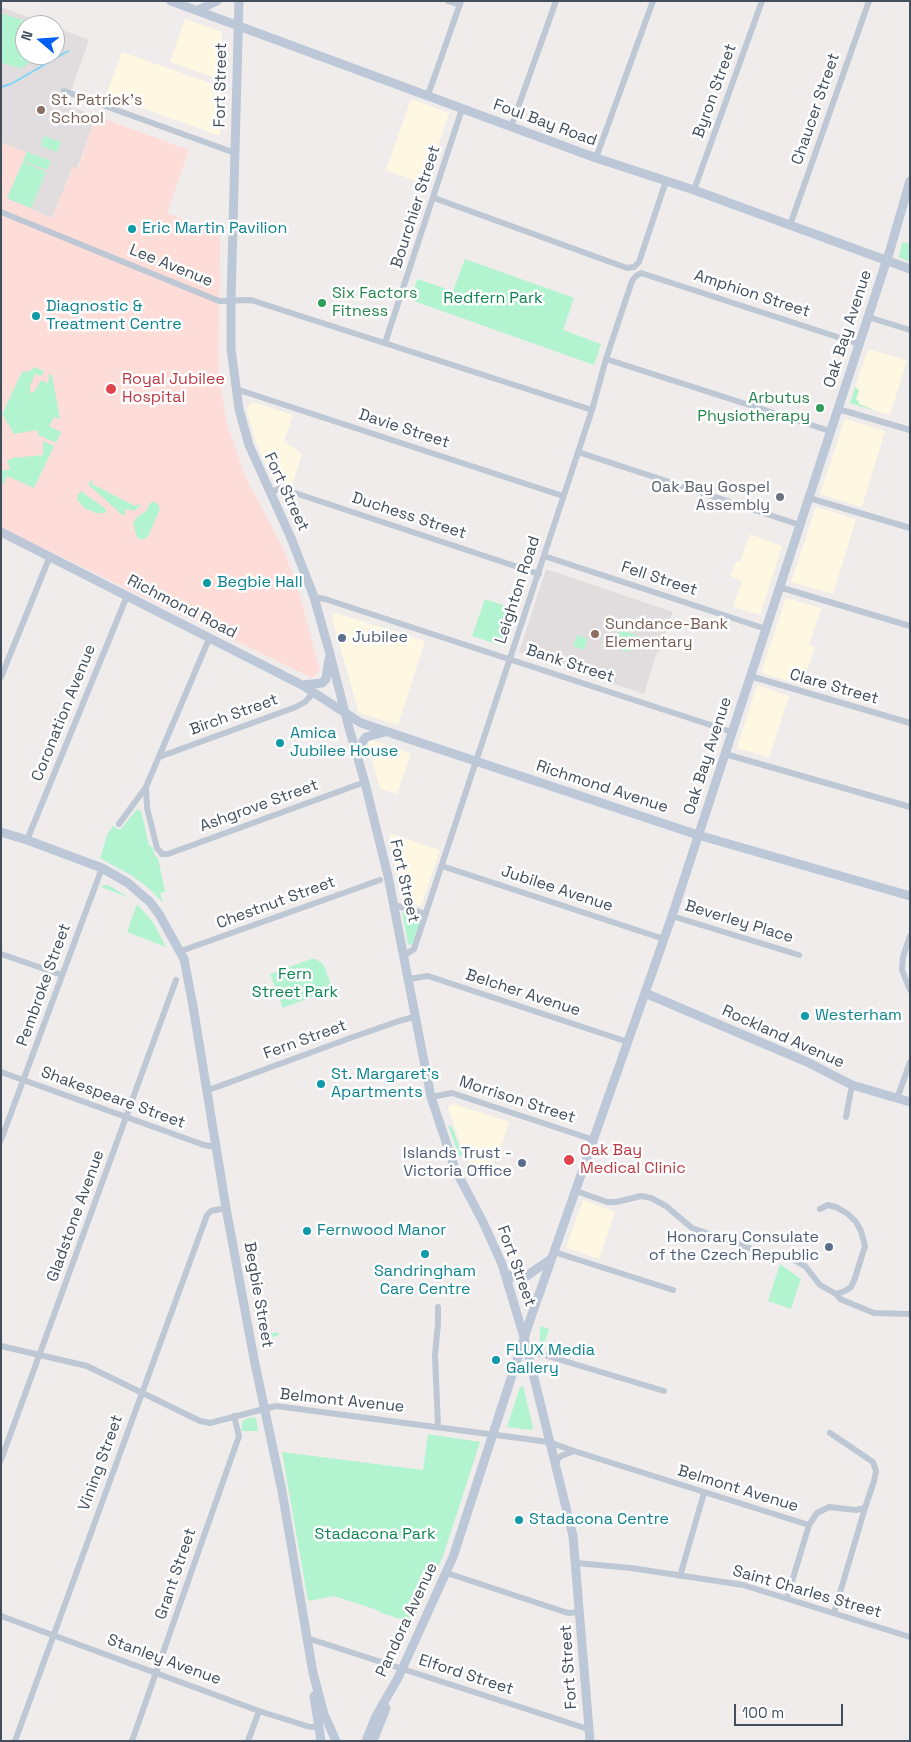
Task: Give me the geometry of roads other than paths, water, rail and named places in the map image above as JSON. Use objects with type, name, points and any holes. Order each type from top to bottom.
[{"type":"main road","name":"Foul Bay Road","points":[[171,1],[510,127],[694,190],[910,269]]},
{"type":"main road","points":[[198,10],[217,1]]},
{"type":"main road","name":"Fort Street","points":[[238,1],[235,153],[231,232],[231,349],[243,427],[256,462],[291,538],[314,597],[365,782],[394,905],[409,979],[414,1017],[431,1097],[455,1169],[483,1222],[504,1272],[529,1355],[573,1536],[590,1741]]},
{"type":"main road","name":"Oak Bay Avenue","points":[[524,1337],[672,916],[868,317],[910,181]]},
{"type":"main road","name":"Richmond Road","points":[[1,532],[302,685],[345,714]]},
{"type":"main road","points":[[302,685],[315,685],[322,683],[326,679],[330,654]]},
{"type":"main road","name":"Richmond Avenue","points":[[345,714],[361,723],[386,732],[698,835],[910,896]]},
{"type":"main road","points":[[356,751],[366,737],[386,732]]},
{"type":"main road","name":"Begbie Street","points":[[1,832],[102,868],[128,883],[150,902],[167,926],[181,952],[193,1006],[226,1208],[282,1491],[313,1673],[321,1741]]},
{"type":"main road","name":"Rockland Avenue","points":[[645,993],[807,1062],[852,1085],[910,1102]]},
{"type":"main road","points":[[504,1272],[511,1277],[525,1277],[553,1255]]},
{"type":"main road","name":"Pandora Avenue","points":[[366,1741],[379,1710],[400,1674],[447,1573],[524,1337]]},
{"type":"main road","name":"Begbie Street","points":[[313,1673],[324,1714],[336,1741]]},
{"type":"main road","points":[[373,1741],[400,1674]]},
{"type":"street","points":[[428,95],[460,3],[448,1]]},
{"type":"street","points":[[510,127],[556,1]]},
{"type":"street","points":[[596,158],[653,1]]},
{"type":"street","name":"Byron Street","points":[[694,190],[762,1]]},
{"type":"street","name":"Chaucer Street","points":[[790,225],[869,1]]},
{"type":"street","points":[[64,91],[235,153]]},
{"type":"street","name":"Bourchier Street","points":[[386,343],[462,109]]},
{"type":"street","points":[[434,198],[627,268],[634,267],[639,262],[666,181]]},
{"type":"street","name":"Lee Avenue","points":[[1,212],[219,301],[252,300],[592,410]]},
{"type":"street","name":"Amphion Street","points":[[636,276],[641,273],[859,344]]},
{"type":"street","name":"Leighton Road","points":[[404,955],[414,949],[426,914],[539,574],[632,281],[636,276]]},
{"type":"street","points":[[868,317],[910,330]]},
{"type":"street","points":[[606,360],[830,431]]},
{"type":"street","name":"Davie Street","points":[[236,389],[563,496]]},
{"type":"street","points":[[838,409],[910,430]]},
{"type":"street","points":[[578,452],[800,525]]},
{"type":"street","name":"Duchess Street","points":[[270,493],[280,488],[539,574]]},
{"type":"street","points":[[809,498],[910,528]]},
{"type":"street","points":[[1,677],[50,556]]},
{"type":"street","name":"Fell Street","points":[[544,556],[766,628]]},
{"type":"street","points":[[779,587],[910,626]]},
{"type":"street","name":"Coronation Avenue","points":[[27,840],[127,596]]},
{"type":"street","name":"Bank Street","points":[[314,597],[732,732]]},
{"type":"street","points":[[119,824],[146,787],[209,639]]},
{"type":"street","name":"Clare Street","points":[[750,676],[910,723]]},
{"type":"street","name":"Birch Street","points":[[159,757],[296,707],[305,702],[314,692]]},
{"type":"street","points":[[725,754],[910,808]]},
{"type":"street","name":"Ashgrove Street","points":[[146,787],[147,808],[156,848],[162,854],[168,854],[365,782]]},
{"type":"street","name":"Jubilee Avenue","points":[[442,866],[664,939]]},
{"type":"street","name":"Pembroke Street","points":[[1,1140],[102,868]]},
{"type":"street","name":"Chestnut Street","points":[[181,952],[380,880]]},
{"type":"street","points":[[394,905],[426,914]]},
{"type":"street","name":"Beverley Place","points":[[672,916],[799,954]]},
{"type":"street","points":[[910,936],[903,957],[902,970],[910,990]]},
{"type":"street","points":[[1,954],[62,975]]},
{"type":"street","name":"Belcher Avenue","points":[[409,979],[428,976],[628,1042]]},
{"type":"street","name":"Gladstone Avenue","points":[[1,1460],[176,980]]},
{"type":"street","name":"Fern Street","points":[[206,1091],[352,1037],[414,1017]]},
{"type":"street","points":[[897,1099],[910,1062]]},
{"type":"street","name":"Shakespeare Street","points":[[1,1072],[126,1118],[204,1145],[216,1147]]},
{"type":"street","points":[[846,1117],[852,1085]]},
{"type":"street","name":"Morrison Street","points":[[431,1097],[452,1093],[594,1140]]},
{"type":"street","points":[[576,1191],[607,1202],[616,1202],[641,1196],[650,1198],[666,1206],[692,1228],[760,1252],[794,1260],[805,1266],[820,1285],[836,1294],[840,1300],[874,1313],[910,1314]]},
{"type":"street","points":[[820,1209],[828,1205],[848,1214],[862,1231],[865,1246],[851,1287],[836,1294]]},
{"type":"street","name":"Vining Street","points":[[15,1741],[207,1215],[211,1210],[226,1208]]},
{"type":"street","points":[[553,1255],[673,1290]]},
{"type":"street","points":[[438,1307],[435,1355],[438,1426]]},
{"type":"street","name":"Belmont Avenue","points":[[1,1346],[87,1366],[200,1421],[210,1423],[276,1406],[549,1442],[809,1525]]},
{"type":"street","points":[[529,1355],[542,1354],[664,1391]]},
{"type":"street","name":"Grant Street","points":[[132,1741],[239,1436],[234,1416]]},
{"type":"street","points":[[830,1433],[862,1453],[876,1467],[874,1481],[834,1613]]},
{"type":"street","points":[[556,1466],[557,1460],[561,1456],[574,1451]]},
{"type":"street","points":[[680,1576],[704,1493]]},
{"type":"street","points":[[787,1598],[809,1525],[817,1513],[829,1507],[856,1510],[865,1508]]},
{"type":"street","name":"Saint Charles Street","points":[[576,1563],[631,1568],[743,1585],[910,1637]]},
{"type":"street","points":[[447,1573],[568,1613],[580,1612]]},
{"type":"street","name":"Stanley Avenue","points":[[1,1616],[259,1710],[310,1727],[318,1727]]},
{"type":"street","name":"Elford Street","points":[[307,1638],[400,1674],[588,1729]]},
{"type":"street","points":[[248,1741],[259,1710]]},
{"type":"waterway","points":[[1,87],[11,84],[68,51]]},
{"type":"place","name":"St. Patrick's School","points":[[41,110]]},
{"type":"place","name":"Eric Martin Pavilion","points":[[132,229]]},
{"type":"place","name":"Six Factors Fitness","points":[[322,303]]},
{"type":"place","name":"Diagnostic & Treatment Centre","points":[[36,316]]},
{"type":"place","name":"Royal Jubilee Hospital","points":[[111,389]]},
{"type":"place","name":"Arbutus Physiotherapy","points":[[820,408]]},
{"type":"place","name":"Oak Bay Gospel Assembly","points":[[780,497]]},
{"type":"place","name":"Begbie Hall","points":[[207,583]]},
{"type":"place","name":"Sundance-Bank Elementary","points":[[595,634]]},
{"type":"place","name":"Jubilee","points":[[342,638]]},
{"type":"place","name":"Amica Jubilee House","points":[[280,743]]},
{"type":"place","name":"Westerham","points":[[805,1016]]},
{"type":"place","name":"St. Margaret's Apartments","points":[[321,1084]]},
{"type":"place","name":"Oak Bay Medical Clinic","points":[[569,1160]]},
{"type":"place","name":"Islands Trust - Victoria Office","points":[[522,1163]]},
{"type":"place","name":"Fernwood Manor","points":[[307,1231]]},
{"type":"place","name":"Honorary Consulate of the Czech Republic","points":[[829,1247]]},
{"type":"place","name":"Sandringham Care Centre","points":[[425,1254]]},
{"type":"place","name":"FLUX Media Gallery","points":[[496,1360]]},
{"type":"place","name":"Stadacona Centre","points":[[519,1520]]},
{"type":"park label","name":"Redfern Park","points":[[493,299]]},
{"type":"park label","name":"Fern Street Park","points":[[295,984]]},
{"type":"park label","name":"Stadacona Park","points":[[375,1535]]}]
